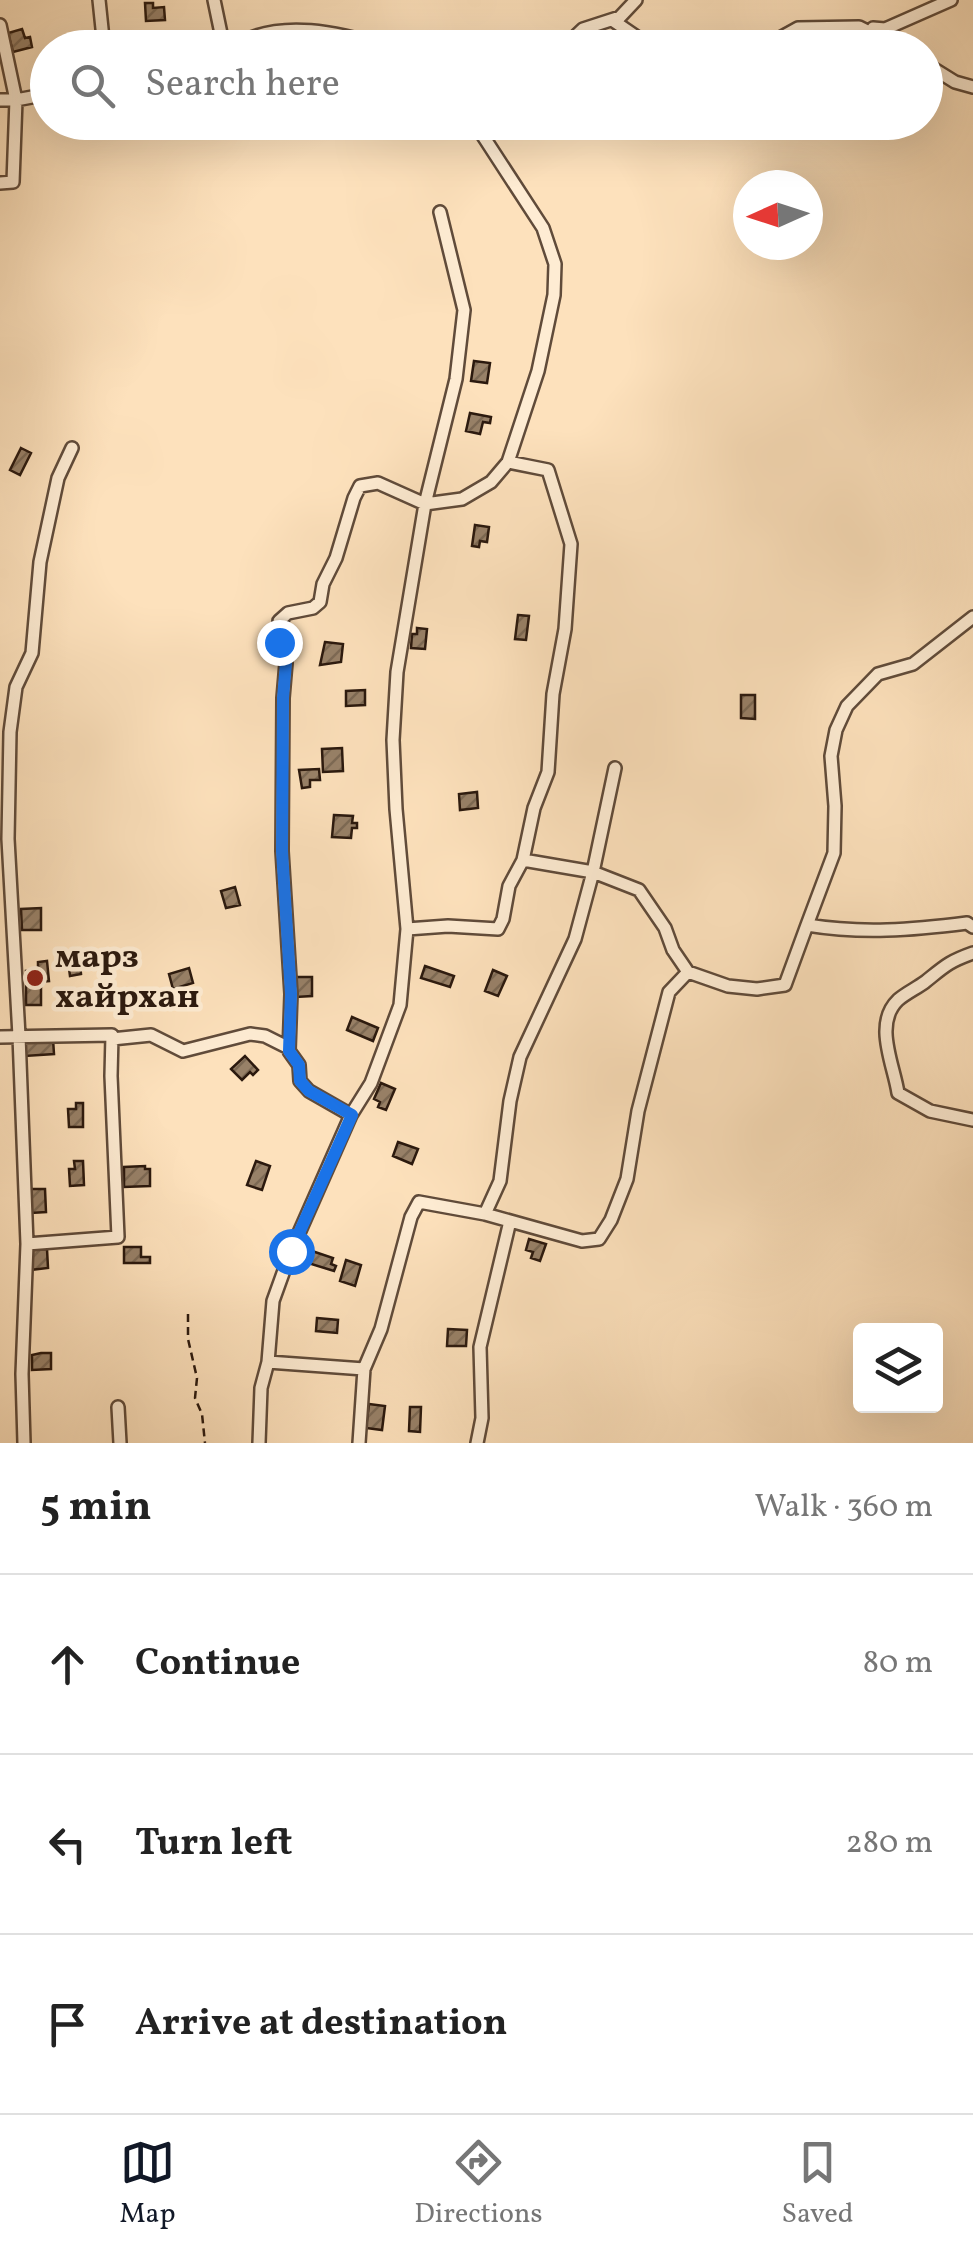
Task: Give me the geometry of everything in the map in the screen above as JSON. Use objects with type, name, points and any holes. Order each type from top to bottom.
[{"type":"street","points":[[99,0],[102,30]]},
{"type":"street","points":[[214,0],[220,30]]},
{"type":"street","points":[[627,30],[615,22],[636,0]]},
{"type":"street","points":[[794,30],[884,29],[951,0]]},
{"type":"street","points":[[582,30],[620,17]]},
{"type":"street","points":[[0,25],[16,100],[13,182],[0,183]]},
{"type":"street","points":[[859,27],[865,30]]},
{"type":"street","points":[[943,75],[973,87]]},
{"type":"street","points":[[0,100],[30,97]]},
{"type":"street","points":[[289,1048],[291,994],[282,851],[286,663],[279,642],[279,621],[288,613],[313,608],[320,602],[323,584],[360,486],[378,483],[425,504],[462,499],[491,482],[508,462],[538,371],[554,296],[555,264],[543,228],[486,140]]},
{"type":"street","points":[[259,1443],[261,1388],[268,1362],[274,1301],[291,1251],[352,1115],[371,1083],[400,1006],[406,929],[393,740],[397,672],[425,504],[456,379],[464,310],[440,212]]},
{"type":"street","points":[[24,1443],[26,1244],[8,839],[10,732],[16,687],[32,653],[40,562],[58,478],[72,448]]},
{"type":"street","points":[[406,929],[498,929],[548,772],[554,694],[566,629],[571,544],[548,470],[508,462]]},
{"type":"street","points":[[523,860],[593,872],[639,890],[666,928],[673,950],[688,972],[728,986],[757,990],[785,985],[834,854],[831,756],[836,730],[848,706],[878,674],[913,664],[973,617]]},
{"type":"street","points":[[485,1214],[500,1182],[520,1057],[575,939],[615,768]]},
{"type":"street","points":[[808,925],[854,932],[967,923],[973,927]]},
{"type":"street","points":[[973,953],[948,962],[897,1001],[888,1015],[886,1048],[898,1093],[930,1111],[973,1120]]},
{"type":"street","points":[[359,1443],[364,1369],[380,1330],[410,1217],[419,1202],[485,1214],[582,1242],[599,1240],[627,1179],[638,1111],[669,992],[688,972]]},
{"type":"street","points":[[112,1039],[152,1035],[183,1051],[250,1034],[266,1036],[289,1048],[299,1065],[300,1081],[309,1091],[352,1115]]},
{"type":"street","points":[[0,1037],[112,1035],[118,1237],[26,1244]]},
{"type":"street","points":[[477,1443],[482,1418],[480,1347],[510,1221]]},
{"type":"street","points":[[268,1362],[364,1369]]},
{"type":"street","points":[[118,1408],[120,1443]]},
{"type":"path","points":[[188,1314],[188,1339],[197,1378],[195,1398],[202,1414],[205,1443]]},
{"type":"building","points":[[145,3],[153,3],[153,8],[164,7],[165,20],[146,21]]},
{"type":"building","points":[[22,29],[25,38],[30,37],[30,48],[13,52],[8,33]]},
{"type":"building","points":[[474,361],[490,363],[487,383],[471,381]]},
{"type":"building","points":[[470,413],[491,417],[490,423],[483,422],[480,434],[466,431]]},
{"type":"building","points":[[21,448],[31,453],[20,475],[10,470]]},
{"type":"building","points":[[475,525],[489,527],[487,542],[480,541],[479,547],[472,546]]},
{"type":"building","points":[[518,615],[529,616],[526,640],[515,639]]},
{"type":"building","points":[[417,628],[427,629],[425,649],[411,648],[412,634],[417,634]]},
{"type":"building","points":[[325,642],[343,644],[341,662],[320,665]]},
{"type":"building","points":[[365,690],[365,705],[346,706],[346,691]]},
{"type":"building","points":[[741,695],[755,695],[755,719],[741,718]]},
{"type":"building","points":[[342,748],[343,771],[323,772],[322,749]]},
{"type":"building","points":[[319,769],[320,780],[310,780],[310,787],[302,788],[299,770]]},
{"type":"building","points":[[477,792],[478,808],[460,810],[459,794]]},
{"type":"building","points":[[334,815],[353,816],[352,823],[357,823],[357,828],[352,828],[351,838],[332,837]]},
{"type":"building","points":[[235,887],[240,905],[226,908],[221,891]]},
{"type":"building","points":[[41,908],[41,930],[22,930],[21,909]]},
{"type":"building","points":[[79,952],[81,974],[70,976],[67,953]]},
{"type":"building","points":[[47,961],[49,981],[27,983],[26,971],[38,970],[38,962]]},
{"type":"building","points":[[425,966],[454,976],[450,987],[421,978]]},
{"type":"building","points":[[189,968],[193,983],[173,989],[169,974]]},
{"type":"building","points":[[493,970],[507,976],[498,996],[485,991]]},
{"type":"building","points":[[296,977],[312,977],[312,996],[296,997]]},
{"type":"building","points":[[26,983],[41,983],[41,1005],[26,1005]]},
{"type":"building","points":[[352,1017],[378,1028],[373,1041],[347,1030]]},
{"type":"building","points":[[53,1039],[54,1054],[25,1056],[24,1041]]},
{"type":"building","points":[[245,1056],[258,1070],[242,1080],[231,1069]]},
{"type":"building","points":[[381,1083],[395,1089],[386,1110],[378,1107],[380,1102],[374,1099]]},
{"type":"building","points":[[76,1103],[83,1103],[83,1127],[69,1127],[68,1109],[76,1109]]},
{"type":"building","points":[[398,1142],[418,1149],[412,1164],[393,1156]]},
{"type":"building","points":[[74,1161],[83,1161],[84,1185],[70,1186],[69,1169],[75,1169]]},
{"type":"building","points":[[256,1161],[270,1166],[262,1190],[247,1185]]},
{"type":"building","points":[[124,1167],[150,1169],[150,1186],[124,1187]]},
{"type":"building","points":[[30,1189],[45,1189],[46,1212],[31,1213]]},
{"type":"building","points":[[529,1239],[546,1244],[540,1261],[531,1258],[533,1252],[526,1250]]},
{"type":"building","points":[[124,1247],[141,1247],[141,1257],[150,1257],[150,1263],[124,1263]]},
{"type":"building","points":[[47,1249],[48,1268],[30,1270],[29,1250]]},
{"type":"building","points":[[312,1251],[333,1258],[334,1271],[308,1263]]},
{"type":"building","points":[[346,1260],[361,1265],[355,1286],[340,1281]]},
{"type":"building","points":[[317,1318],[338,1320],[337,1333],[316,1331]]},
{"type":"building","points":[[448,1329],[467,1330],[466,1346],[447,1346]]},
{"type":"building","points":[[51,1353],[51,1369],[32,1370],[32,1355]]},
{"type":"building","points":[[369,1404],[385,1406],[382,1430],[366,1428]]},
{"type":"building","points":[[410,1407],[421,1407],[420,1432],[409,1431]]},
{"type":"place","name":"марз хайрхан","points":[[35,978]]},
{"type":"route","points":[[279,642],[286,663],[282,851],[291,994],[289,1051],[299,1065],[300,1081],[309,1091],[352,1115],[291,1251]]}]
